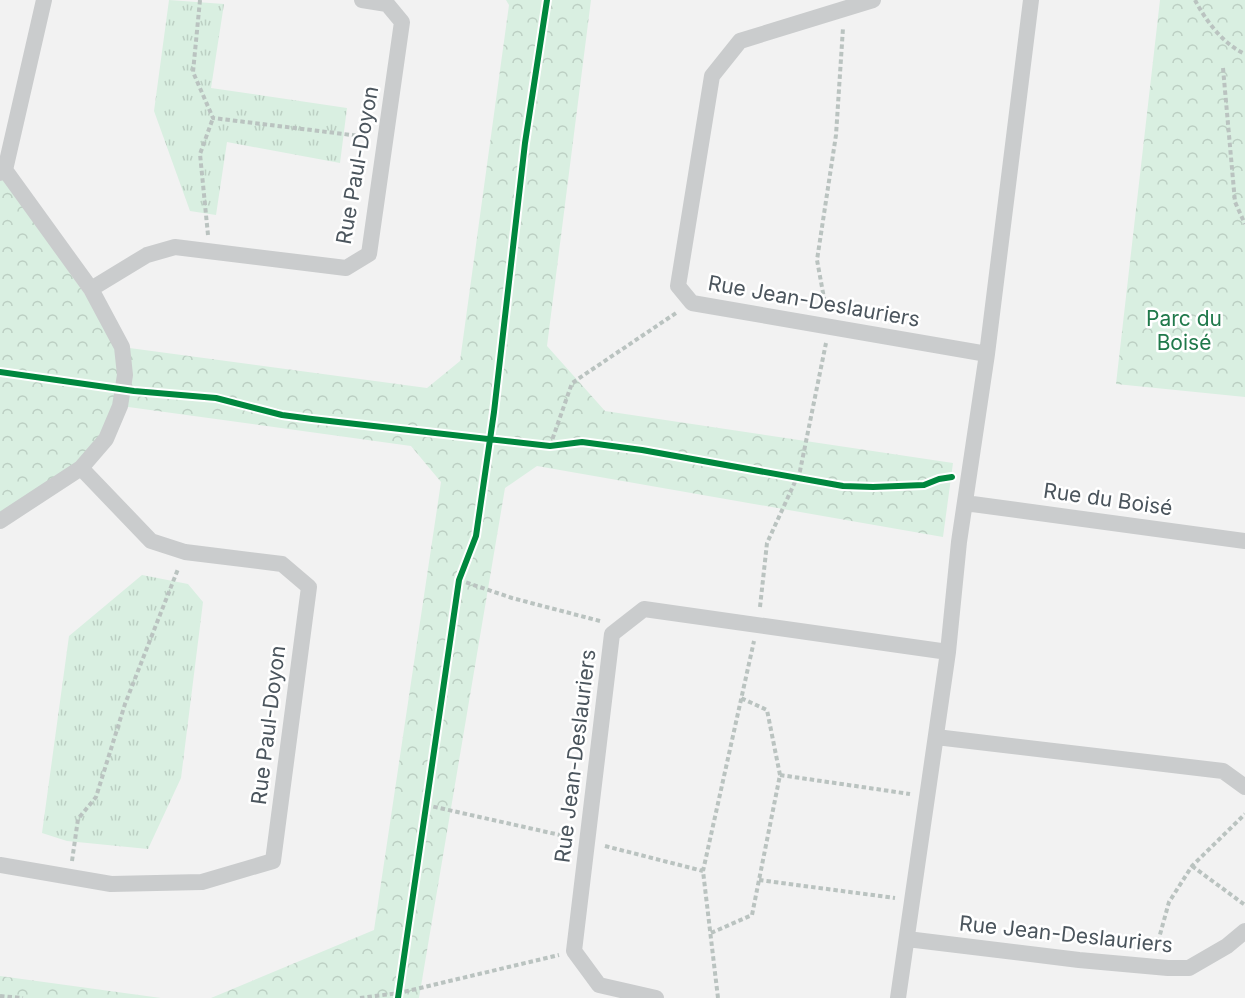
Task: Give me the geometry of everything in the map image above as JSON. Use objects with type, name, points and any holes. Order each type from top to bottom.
[{"type":"street","points":[[0,521],[81,468],[106,439],[120,406],[125,375],[122,347],[91,289],[2,172],[44,0]]},
{"type":"street","name":"Rue Paul-Doyon","points":[[91,289],[147,255],[175,247],[346,268],[369,254],[402,22],[387,4],[362,0]]},
{"type":"street","name":"Rue Jean-Deslauriers","points":[[873,0],[740,41],[712,76],[678,286],[692,303],[987,354]]},
{"type":"street","points":[[898,998],[948,652],[965,503],[987,354],[1031,0]]},
{"type":"street","name":"Rue Paul-Doyon","points":[[0,865],[111,884],[202,882],[273,861],[309,587],[282,564],[185,552],[151,541],[81,468]]},
{"type":"street","name":"Rue du Boisé","points":[[965,503],[1245,541]]},
{"type":"street","name":"Rue Jean-Deslauriers","points":[[574,951],[612,634],[644,609],[948,652]]},
{"type":"street","points":[[936,737],[1223,771],[1245,787]]},
{"type":"street","name":"Rue Jean-Deslauriers","points":[[907,939],[1078,960],[1190,968],[1227,946],[1245,931]]},
{"type":"street","points":[[574,951],[599,985],[656,998]]},
{"type":"path","points":[[200,0],[193,72],[213,118],[200,154],[210,251]]},
{"type":"path","points":[[1196,0],[1212,28],[1237,51],[1245,54]]},
{"type":"path","points":[[817,260],[836,135],[844,9]]},
{"type":"path","points":[[1223,68],[1235,202],[1245,224]]},
{"type":"path","points":[[213,118],[386,139]]},
{"type":"path","points":[[560,445],[547,446],[572,383],[692,303]]},
{"type":"path","points":[[786,477],[804,480]]},
{"type":"path","points":[[70,877],[78,819],[96,796],[125,704],[185,552]]},
{"type":"path","points":[[457,592],[463,569]]},
{"type":"path","points":[[459,580],[512,598],[621,627]]},
{"type":"path","points":[[711,933],[752,915],[780,775],[767,710],[741,698]]},
{"type":"path","points":[[780,775],[916,795]]},
{"type":"path","points":[[424,816],[427,796]]},
{"type":"path","points":[[426,805],[587,841],[703,872]]},
{"type":"path","points":[[1152,967],[1169,902],[1192,866],[1245,814]]},
{"type":"path","points":[[1192,866],[1245,905]]},
{"type":"path","points":[[759,880],[901,899]]},
{"type":"path","points":[[360,998],[400,996],[574,951]]},
{"type":"path","points":[[400,981],[400,996]]},
{"type":"path","points":[[0,996],[23,998]]},
{"type":"green space","points":[[169,0],[224,4],[211,88],[347,108],[340,163],[227,142],[216,215],[190,211],[154,111]]},
{"type":"green space","points":[[506,0],[591,0],[547,346],[605,411],[953,463],[943,537],[537,466],[505,488],[419,998],[211,998],[374,930],[441,482],[411,446],[121,406],[106,439],[0,521],[0,173],[122,347],[427,388],[460,361],[509,5]]},
{"type":"green space","name":"Parc du Boisé","points":[[1160,0],[1245,0],[1245,397],[1116,384]]},
{"type":"green space","points":[[142,575],[188,584],[203,602],[181,778],[148,849],[67,841],[42,833],[69,636]]},
{"type":"green space","points":[[0,976],[161,998],[0,998]]},
{"type":"cycle path","points":[[398,998],[459,580],[476,536],[494,412],[525,143],[547,0]]},
{"type":"cycle path","points":[[0,372],[134,391],[216,398],[282,415],[312,419],[550,446],[582,442],[642,450],[843,486],[924,485],[952,477]]}]
